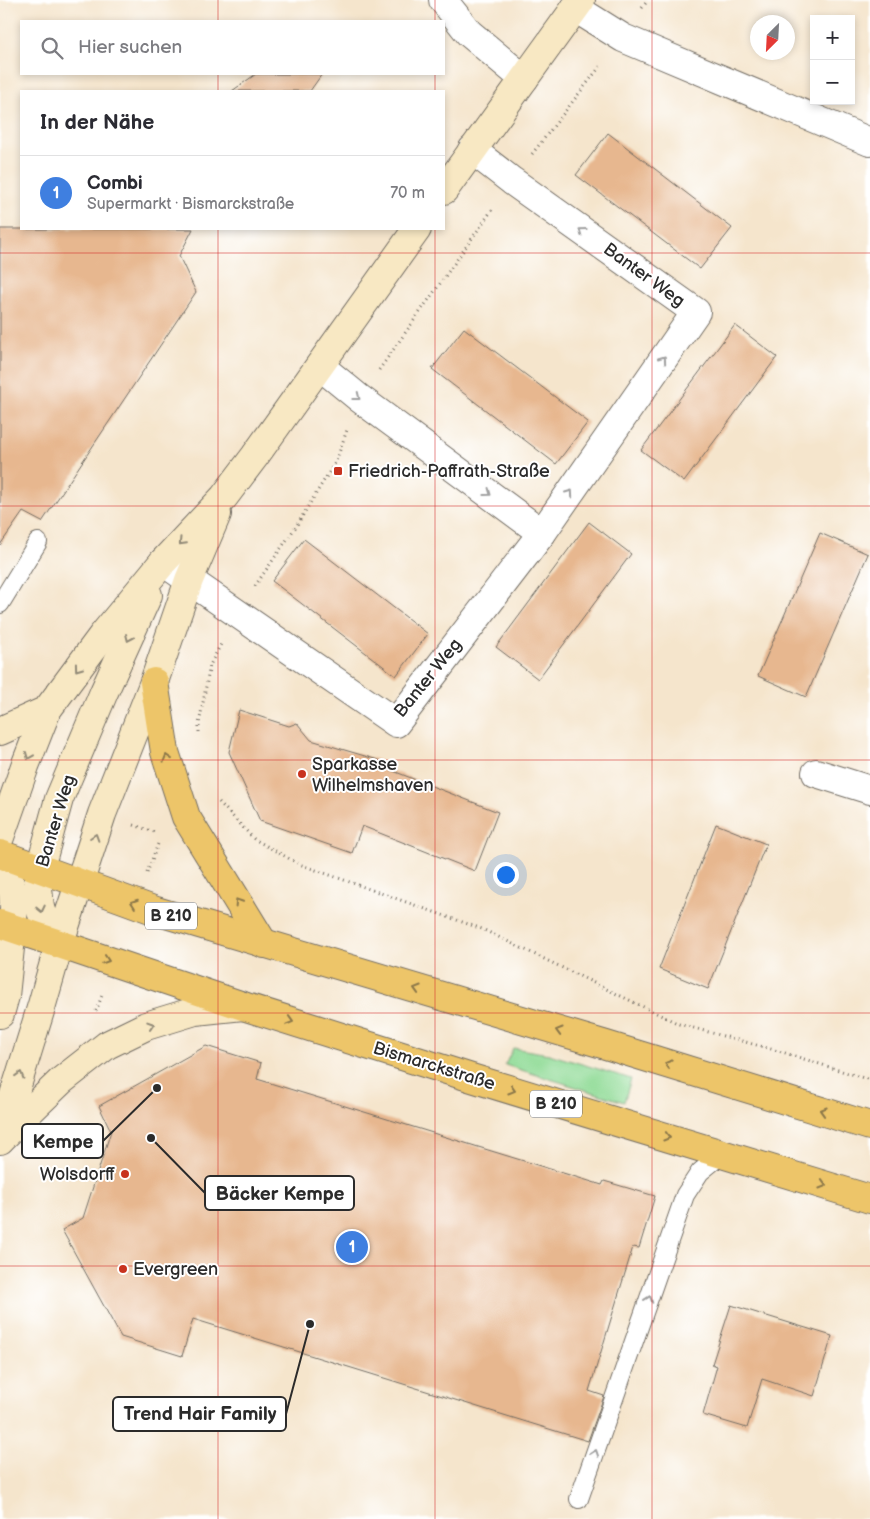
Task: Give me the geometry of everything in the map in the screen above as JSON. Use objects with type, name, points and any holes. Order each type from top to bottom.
[{"type":"main road","points":[[445,189],[578,4]]},
{"type":"main road","name":"Banter Weg","points":[[0,837],[24,766],[47,710],[102,636],[164,562],[224,497],[274,431],[415,230]]},
{"type":"main road","name":"Banter Weg","points":[[79,883],[102,814],[154,682],[189,580],[224,497]]},
{"type":"main road","name":"Banter Weg","points":[[60,945],[46,926],[40,908],[38,888],[40,868],[59,799],[104,692],[164,562]]},
{"type":"main road","points":[[154,682],[164,752],[186,818],[264,944]]},
{"type":"main road","points":[[0,731],[47,710]]},
{"type":"main road","name":"B 210","points":[[0,854],[156,911],[597,1042],[870,1126]]},
{"type":"main road","points":[[0,862],[13,892],[14,909],[6,926],[5,996],[0,1014]]},
{"type":"main road","points":[[0,1139],[79,883]]},
{"type":"main road","name":"Bismarckstraße","points":[[6,926],[243,1006],[475,1079],[870,1199]]},
{"type":"main road","points":[[0,1139],[61,1081],[107,1045],[146,1026],[195,1011],[243,1006]]},
{"type":"street","points":[[443,0],[469,33],[524,79]]},
{"type":"street","points":[[578,4],[623,38],[870,142]]},
{"type":"street","name":"Banter Weg","points":[[164,562],[396,723],[542,532],[696,312],[512,181],[472,150]]},
{"type":"street","points":[[320,366],[359,398],[542,532]]},
{"type":"street","points":[[816,773],[870,790]]},
{"type":"lane","points":[[0,604],[38,542]]},
{"type":"lane","points":[[579,1499],[685,1195],[700,1172],[722,1154]]},
{"type":"green space","points":[[513,1048],[549,1054],[631,1079],[624,1102],[505,1065]]},
{"type":"building","points":[[255,75],[321,75],[311,90],[233,90]]},
{"type":"building","points":[[608,133],[732,228],[700,269],[576,175]]},
{"type":"building","points":[[0,229],[192,230],[179,256],[196,292],[42,522],[23,512],[0,545]]},
{"type":"building","points":[[735,325],[777,357],[684,482],[641,450]]},
{"type":"building","points":[[464,328],[588,422],[556,464],[432,369]]},
{"type":"building","points":[[589,522],[631,554],[538,679],[496,647]]},
{"type":"building","points":[[820,533],[868,554],[806,697],[758,676]]},
{"type":"building","points":[[304,539],[428,634],[396,676],[272,581]]},
{"type":"building","points":[[239,710],[289,726],[297,723],[311,740],[385,762],[383,767],[498,812],[475,871],[362,826],[352,853],[260,821],[229,752]]},
{"type":"building","points":[[716,824],[766,844],[708,989],[659,969]]},
{"type":"building","points":[[206,1046],[261,1063],[257,1079],[602,1185],[604,1181],[655,1196],[639,1248],[633,1247],[589,1391],[604,1396],[588,1441],[193,1319],[182,1356],[121,1337],[62,1230],[83,1218],[111,1131],[99,1106]]},
{"type":"building","points":[[731,1305],[832,1336],[814,1396],[762,1379],[747,1428],[703,1415],[717,1366],[712,1364]]},
{"type":"place","name":"Friedrich-Paffrath-Straße","points":[[338,471]]},
{"type":"place","name":"Sparkasse Wilhelmshaven","points":[[302,774]]},
{"type":"place","name":"Kempe","points":[[157,1088]]},
{"type":"place","name":"Bäcker Kempe","points":[[151,1138]]},
{"type":"place","name":"Wolsdorff","points":[[125,1174]]},
{"type":"place","name":"Combi","points":[[352,1247]]},
{"type":"place","name":"Evergreen","points":[[123,1269]]},
{"type":"place","name":"Trend Hair Family","points":[[310,1324]]}]
